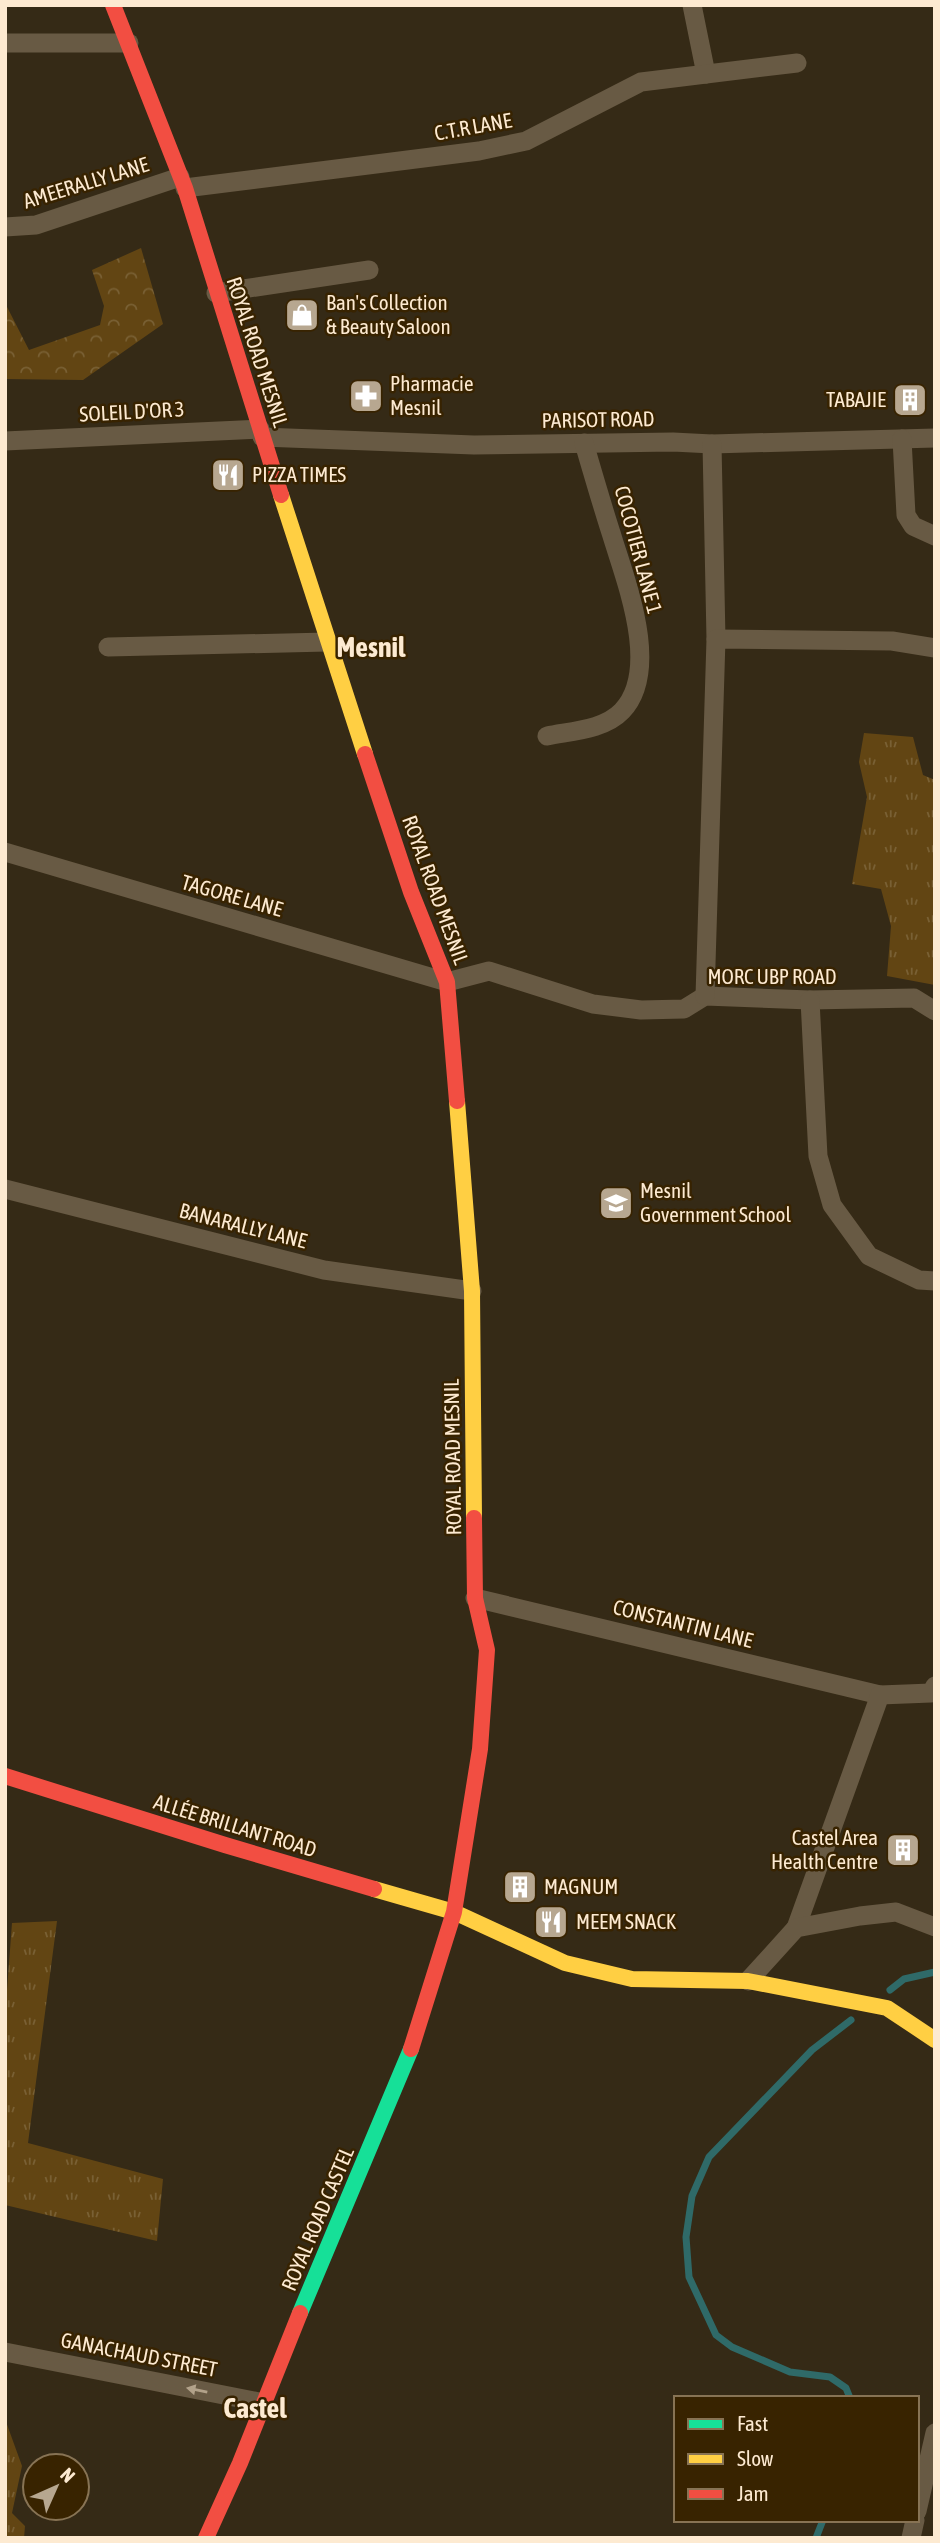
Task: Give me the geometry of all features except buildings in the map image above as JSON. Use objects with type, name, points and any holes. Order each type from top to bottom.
[{"type":"main road","name":"ROYAL ROAD MESNIL","points":[[113,5],[182,183],[327,642],[411,892],[447,982],[472,1291],[475,1598],[487,1650],[480,1749],[454,1912]]},
{"type":"main road","name":"ALLÉE BRILLANT ROAD","points":[[5,1776],[238,1849],[454,1912],[565,1962],[632,1979],[748,1981],[887,2008],[935,2040]]},
{"type":"main road","name":"ROYAL ROAD CASTEL","points":[[206,2538],[240,2463],[405,2067],[454,1912]]},
{"type":"street","points":[[692,5],[706,75]]},
{"type":"street","points":[[5,43],[129,43]]},
{"type":"street","name":"C.T.R LANE","points":[[182,183],[479,151],[526,141],[640,82],[797,63]]},
{"type":"street","name":"AMEERALLY LANE","points":[[5,227],[36,225],[182,183]]},
{"type":"street","points":[[216,293],[369,270]]},
{"type":"street","name":"SOLEIL D'OR 3","points":[[5,441],[261,433]]},
{"type":"street","name":"PARISOT ROAD","points":[[261,433],[474,445],[712,444],[935,438]]},
{"type":"street","points":[[902,439],[906,515],[913,526],[935,536]]},
{"type":"street","name":"COCOTIER LANE 1","points":[[547,736],[611,721],[623,710],[638,684],[639,657],[635,611],[584,443]]},
{"type":"street","points":[[705,996],[716,639],[712,444]]},
{"type":"street","points":[[716,639],[892,641],[935,648]]},
{"type":"street","points":[[108,647],[327,642]]},
{"type":"street","name":"TAGORE LANE","points":[[5,852],[447,982]]},
{"type":"street","name":"MORC UBP ROAD","points":[[447,982],[489,971],[593,1004],[642,1010],[684,1009],[705,996],[810,1000],[914,999],[935,1011]]},
{"type":"street","points":[[810,1000],[818,1156],[832,1205],[869,1256],[919,1280],[935,1281]]},
{"type":"street","name":"BANARALLY LANE","points":[[5,1189],[324,1270],[472,1291]]},
{"type":"street","name":"CONSTANTIN LANE","points":[[475,1598],[880,1695],[931,1693],[935,1686]]},
{"type":"street","points":[[748,1981],[796,1928],[880,1695]]},
{"type":"street","points":[[796,1928],[860,1916],[896,1913],[935,1927]]},
{"type":"street","name":"GANACHAUD STREET","points":[[5,2351],[264,2403]]},
{"type":"street","points":[[919,2502],[935,2433]]},
{"type":"green space","points":[[141,248],[163,324],[83,380],[5,379],[5,303],[29,350],[100,325],[104,306],[92,270]]},
{"type":"green space","points":[[864,733],[913,737],[923,775],[935,780],[935,985],[887,976],[891,926],[881,889],[852,884],[867,797],[859,762]]},
{"type":"green space","points":[[57,1921],[28,2143],[163,2179],[157,2241],[5,2205],[5,2017],[12,1923]]},
{"type":"green space","points":[[5,2419],[21,2463],[12,2513],[25,2526],[24,2538],[5,2538]]},
{"type":"waterway","points":[[890,1990],[904,1979],[935,1972]]},
{"type":"waterway","points":[[849,2396],[846,2388],[830,2377],[790,2372],[732,2347],[716,2335],[689,2277],[686,2237],[692,2196],[709,2157],[812,2050],[851,2020]]},
{"type":"waterway","points":[[816,2538],[822,2522]]},
{"type":"traffic: fast","points":[[300,2313],[411,2049]]},
{"type":"traffic: slow","points":[[281,495],[365,754]]},
{"type":"traffic: slow","points":[[457,1101],[472,1291],[474,1518]]},
{"type":"traffic: slow","points":[[374,1889],[454,1912],[565,1963],[632,1979],[748,1981],[887,2008],[935,2040]]},
{"type":"traffic: jam","points":[[113,5],[185,188],[281,495]]},
{"type":"traffic: jam","points":[[365,754],[411,892],[447,982],[457,1101]]},
{"type":"traffic: jam","points":[[411,2049],[454,1912],[480,1749],[487,1650],[475,1598],[474,1518]]},
{"type":"traffic: jam","points":[[5,1776],[374,1889]]},
{"type":"traffic: jam","points":[[206,2538],[240,2463],[300,2313]]},
{"type":"place","name":"Ban's Collection & Beauty Saloon","points":[[302,315]]},
{"type":"place","name":"Pharmacie Mesnil","points":[[366,396]]},
{"type":"place","name":"TABAJIE","points":[[910,400]]},
{"type":"place","name":"PIZZA TIMES","points":[[228,475]]},
{"type":"place","name":"Mesnil Government School","points":[[616,1203]]},
{"type":"place","name":"Castel Area Health Centre","points":[[903,1850]]},
{"type":"place","name":"MAGNUM","points":[[520,1887]]},
{"type":"place","name":"MEEM SNACK","points":[[551,1922]]},
{"type":"district","name":"Mesnil","points":[[371,647]]},
{"type":"district","name":"Castel","points":[[255,2408]]}]
